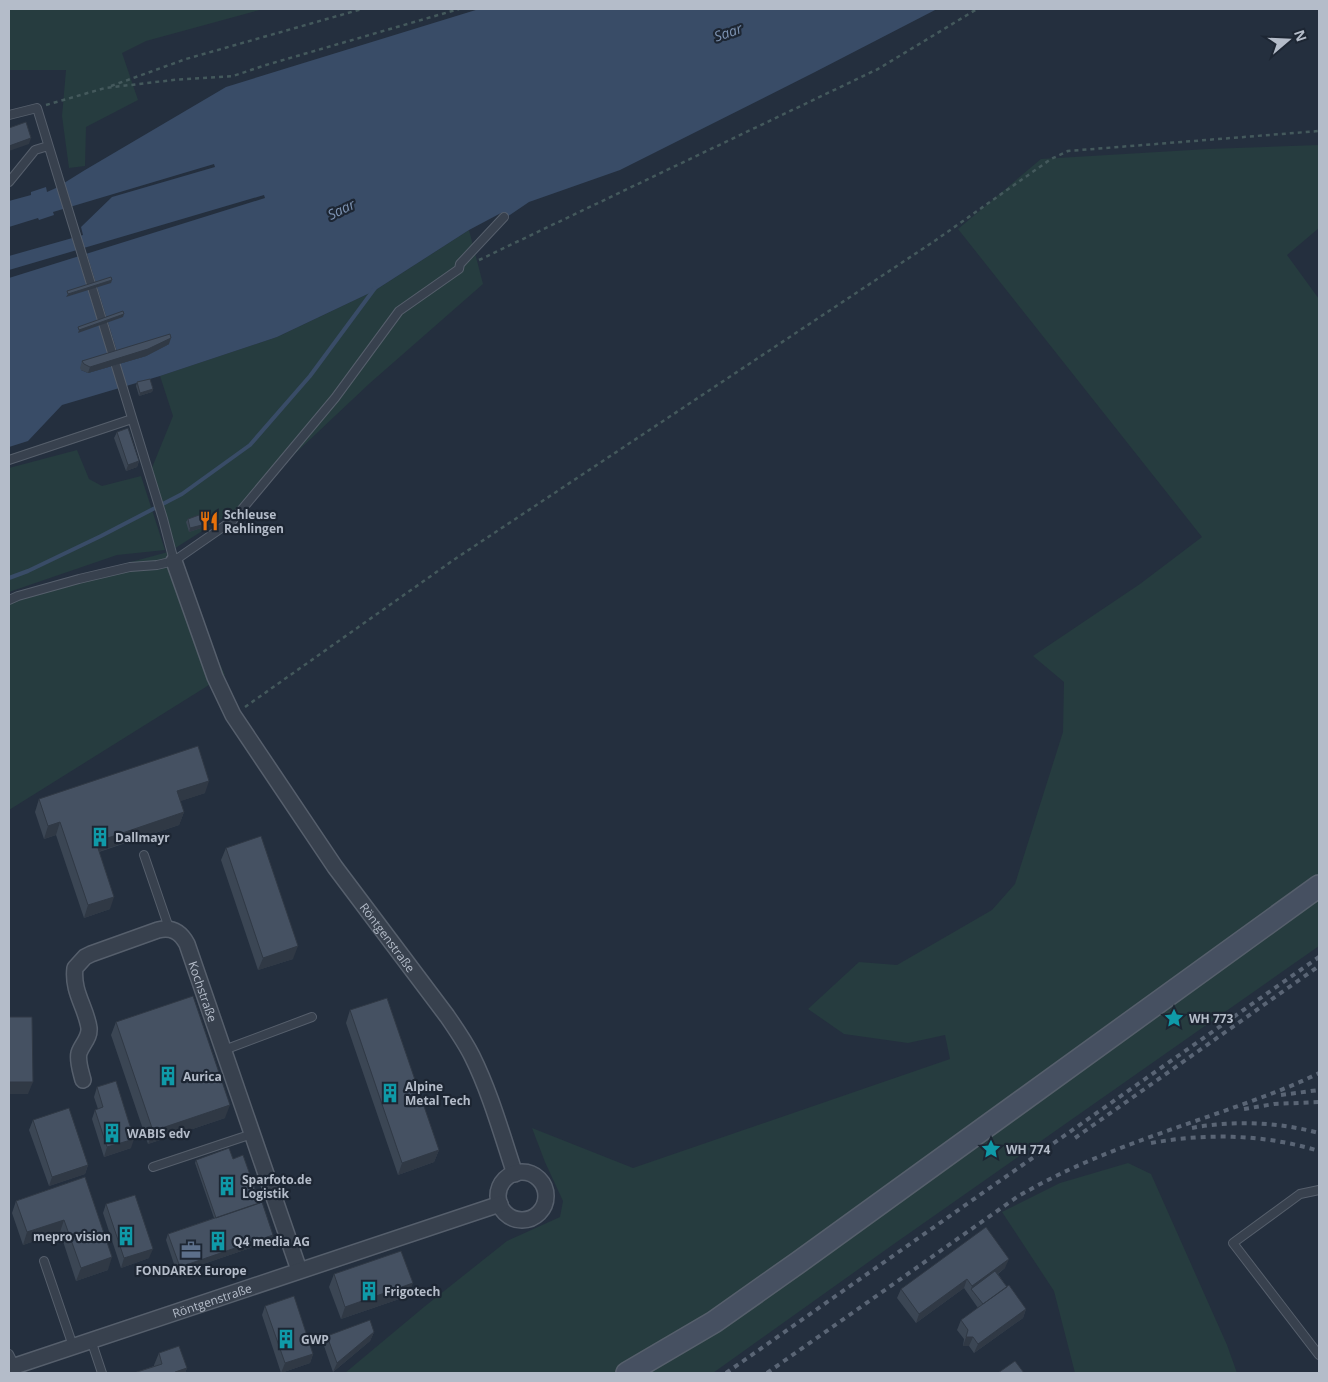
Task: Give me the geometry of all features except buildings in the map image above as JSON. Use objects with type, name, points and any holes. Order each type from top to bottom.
[{"type":"main road","points":[[627,1373],[714,1322],[1319,886]]},
{"type":"street","name":"Röntgenstraße","points":[[174,561],[215,677],[233,715],[335,867],[463,1040],[473,1058],[485,1088],[515,1174]]},
{"type":"street","points":[[82,1080],[79,1054],[88,1036],[89,1028],[77,993],[75,968],[84,957],[91,954],[169,928]]},
{"type":"street","name":"Kochstraße","points":[[169,928],[183,937],[187,944],[299,1270]]},
{"type":"street","points":[[515,1174],[531,1174],[543,1184],[546,1192],[544,1207],[539,1214],[532,1218],[516,1220],[503,1211],[500,1204],[500,1189],[503,1182],[515,1174]]},
{"type":"street","name":"Röntgenstraße","points":[[11,1362],[92,1340],[500,1204]]},
{"type":"lane","points":[[9,115],[37,108],[154,488],[174,561]]},
{"type":"lane","points":[[9,182],[35,150],[48,146]]},
{"type":"lane","points":[[9,600],[79,578],[130,567],[157,565],[174,561],[233,520],[335,398],[399,312],[459,269],[460,264],[504,217]]},
{"type":"lane","points":[[9,460],[132,418]]},
{"type":"lane","points":[[144,855],[169,928]]},
{"type":"lane","points":[[224,1050],[312,1017]]},
{"type":"lane","points":[[153,1167],[252,1134]]},
{"type":"lane","points":[[1319,1190],[1300,1194],[1232,1243],[1319,1355]]},
{"type":"lane","points":[[44,1261],[73,1346]]},
{"type":"lane","points":[[92,1340],[102,1373]]},
{"type":"path","points":[[37,108],[105,88],[186,59],[362,9]]},
{"type":"path","points":[[105,88],[173,80],[233,76],[459,9]]},
{"type":"path","points":[[459,269],[878,69],[977,9]]},
{"type":"path","points":[[233,715],[455,559],[936,240],[1051,159],[1068,151],[1319,131]]},
{"type":"green space","points":[[9,9],[263,9],[146,41],[122,53],[138,100],[86,127],[85,166],[69,168],[62,116],[66,70],[9,70]]},
{"type":"green space","points":[[1319,145],[1319,228],[1287,255],[1319,299],[1319,946],[713,1373],[345,1373],[507,1241],[560,1217],[563,1201],[532,1128],[633,1168],[950,1059],[945,1035],[908,1043],[844,1034],[808,1009],[859,962],[897,965],[992,910],[1015,884],[1063,732],[1064,682],[1033,656],[1140,584],[1202,537],[958,229],[1041,159],[1208,149]]},
{"type":"green space","points":[[469,230],[483,284],[370,383],[234,511],[169,552],[225,675],[9,810],[9,598],[20,592],[168,552],[147,480],[173,416],[160,376],[277,337],[374,291]]},
{"type":"green space","points":[[77,450],[89,479],[102,486],[141,476],[165,550],[117,555],[9,592],[9,468]]},
{"type":"green space","points":[[1128,1163],[1151,1174],[1227,1345],[1237,1373],[1075,1373],[1054,1291],[1002,1212],[1060,1183]]},
{"type":"water","name":"Saar","points":[[479,9],[937,9],[620,170],[529,202],[507,217],[501,213],[469,230],[374,291],[277,337],[160,376],[62,405],[28,441],[9,447],[9,278],[265,198],[264,195],[9,270],[9,256],[83,235],[81,227],[112,197],[215,167],[214,164],[53,212],[54,215],[39,220],[38,218],[9,227],[9,201],[31,195],[31,192],[46,187],[47,192],[56,188],[226,87]],"holes":[[[169,344],[146,356],[88,373],[81,370]]]},
{"type":"pier","points":[[86,251],[119,358],[110,361],[77,254]]},
{"type":"waterway","points":[[9,578],[28,571],[101,536],[182,494],[250,445],[310,376],[375,288]]},
{"type":"railway","points":[[726,1373],[1319,957]]},
{"type":"railway","points":[[1075,1138],[1319,966]]},
{"type":"railway","points":[[767,1373],[1017,1197],[1043,1182],[1097,1157],[1269,1095],[1319,1073]]},
{"type":"railway","points":[[1281,1095],[1319,1090]]},
{"type":"railway","points":[[1244,1109],[1274,1104],[1319,1102]]},
{"type":"railway","points":[[1192,1128],[1208,1125],[1256,1123],[1288,1126],[1319,1133]]},
{"type":"railway","points":[[1151,1143],[1193,1138],[1235,1137],[1277,1141],[1319,1151]]},
{"type":"place","name":"Schleuse Rehlingen","points":[[209,521]]},
{"type":"place","name":"Dallmayr","points":[[100,837]]},
{"type":"place","name":"WH 773","points":[[1174,1018]]},
{"type":"place","name":"Aurica","points":[[168,1076]]},
{"type":"place","name":"Alpine Metal Tech","points":[[390,1093]]},
{"type":"place","name":"WABIS edv","points":[[112,1133]]},
{"type":"place","name":"WH 774","points":[[991,1149]]},
{"type":"place","name":"Sparfoto.de Logistik","points":[[227,1186]]},
{"type":"place","name":"mepro vision","points":[[126,1236]]},
{"type":"place","name":"Q4 media AG","points":[[218,1241]]},
{"type":"place","name":"FONDAREX Europe","points":[[191,1250]]},
{"type":"place","name":"Frigotech","points":[[369,1291]]},
{"type":"place","name":"GWP","points":[[286,1339]]}]
